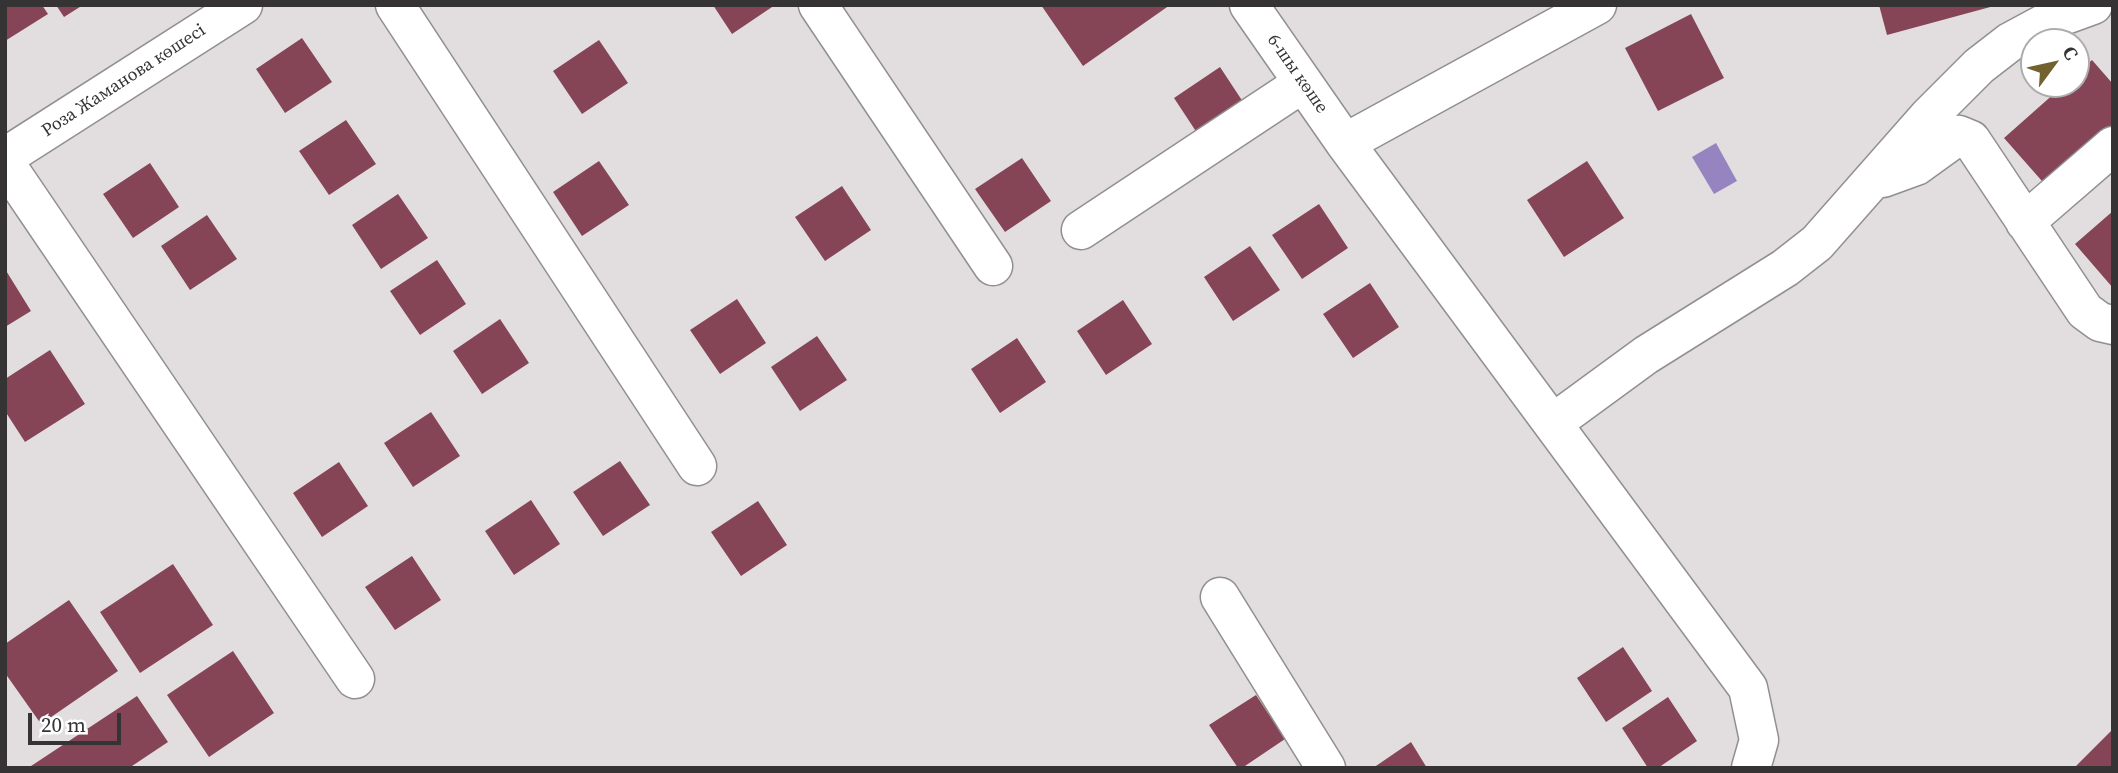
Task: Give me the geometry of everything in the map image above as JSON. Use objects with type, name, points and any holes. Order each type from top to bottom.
[{"type":"street","name":"Роза Жаманова көшесі","points":[[5,157],[198,17],[243,5]]},
{"type":"street","points":[[395,5],[697,466]]},
{"type":"street","points":[[818,5],[993,266]]},
{"type":"street","name":"6-шы көше","points":[[1249,5],[1345,143],[1748,688],[1759,740],[1751,768]]},
{"type":"street","points":[[1345,143],[1597,5]]},
{"type":"street","points":[[1553,423],[1646,355],[1785,268],[1817,243],[1928,117],[1979,66],[2010,42],[2093,5]]},
{"type":"street","points":[[1081,229],[1303,83]]},
{"type":"street","points":[[1871,183],[1916,166],[1959,135],[1971,141],[2085,311],[2100,322],[2113,325]]},
{"type":"street","points":[[2025,222],[2113,146]]},
{"type":"street","points":[[5,163],[355,679]]},
{"type":"street","points":[[1220,597],[1326,768]]},
{"type":"shaded area","points":[[1716,143],[1737,181],[1714,194],[1692,157]]},
{"type":"building","points":[[5,5],[42,5],[48,14],[5,41]]},
{"type":"building","points":[[56,5],[83,5],[64,17]]},
{"type":"building","points":[[713,5],[775,5],[732,34]]},
{"type":"building","points":[[1041,5],[1170,5],[1083,66]]},
{"type":"building","points":[[1879,5],[1994,5],[1994,6],[1887,35]]},
{"type":"building","points":[[1691,14],[1724,78],[1658,111],[1625,48]]},
{"type":"building","points":[[302,38],[332,82],[285,113],[256,69]]},
{"type":"building","points":[[599,40],[628,83],[582,114],[553,71]]},
{"type":"building","points":[[2092,60],[2113,84],[2113,132],[2049,189],[2004,138],[2049,98],[2090,98]]},
{"type":"building","points":[[1220,67],[1249,111],[1203,142],[1174,98]]},
{"type":"building","points":[[346,120],[376,164],[329,195],[299,151]]},
{"type":"building","points":[[1022,158],[1051,201],[1005,232],[975,189]]},
{"type":"building","points":[[599,161],[629,205],[582,236],[553,192]]},
{"type":"building","points":[[1587,161],[1624,218],[1564,257],[1527,200]]},
{"type":"building","points":[[150,163],[179,207],[133,238],[103,194]]},
{"type":"building","points":[[842,186],[871,230],[825,261],[795,217]]},
{"type":"building","points":[[398,194],[428,238],[381,269],[352,225]]},
{"type":"building","points":[[1319,204],[1348,248],[1302,279],[1272,235]]},
{"type":"building","points":[[2113,211],[2113,288],[2075,244]]},
{"type":"building","points":[[207,215],[237,259],[190,290],[161,246]]},
{"type":"building","points":[[1250,246],[1280,290],[1233,321],[1204,277]]},
{"type":"building","points":[[437,260],[466,304],[420,335],[390,291]]},
{"type":"building","points":[[5,269],[31,311],[5,327]]},
{"type":"building","points":[[1370,283],[1399,327],[1353,358],[1323,314]]},
{"type":"building","points":[[737,299],[766,343],[720,374],[690,330]]},
{"type":"building","points":[[1123,300],[1152,344],[1106,375],[1077,331]]},
{"type":"building","points":[[500,319],[529,363],[482,394],[453,351]]},
{"type":"building","points":[[817,336],[847,380],[800,411],[771,367]]},
{"type":"building","points":[[1017,338],[1046,382],[1000,413],[971,369]]},
{"type":"building","points":[[50,350],[85,404],[25,442],[5,411],[5,379]]},
{"type":"building","points":[[431,412],[460,456],[413,487],[384,443]]},
{"type":"building","points":[[620,461],[650,505],[603,536],[573,492]]},
{"type":"building","points":[[339,462],[368,506],[322,537],[293,493]]},
{"type":"building","points":[[531,500],[560,544],[514,575],[485,531]]},
{"type":"building","points":[[758,501],[787,545],[741,576],[711,532]]},
{"type":"building","points":[[412,556],[441,600],[395,630],[365,587]]},
{"type":"building","points":[[173,564],[213,625],[140,673],[100,612]]},
{"type":"building","points":[[69,600],[118,671],[41,724],[5,673],[5,644]]},
{"type":"building","points":[[1623,647],[1652,691],[1606,722],[1577,678]]},
{"type":"building","points":[[233,651],[274,713],[209,757],[167,695]]},
{"type":"building","points":[[1256,695],[1285,739],[1242,768],[1238,768],[1209,725]]},
{"type":"building","points":[[137,696],[168,742],[129,768],[28,768]]},
{"type":"building","points":[[1668,697],[1697,741],[1658,768],[1648,768],[1622,728]]},
{"type":"building","points":[[2111,731],[2113,768],[2074,768]]},
{"type":"building","points":[[1411,742],[1427,768],[1373,768]]}]
